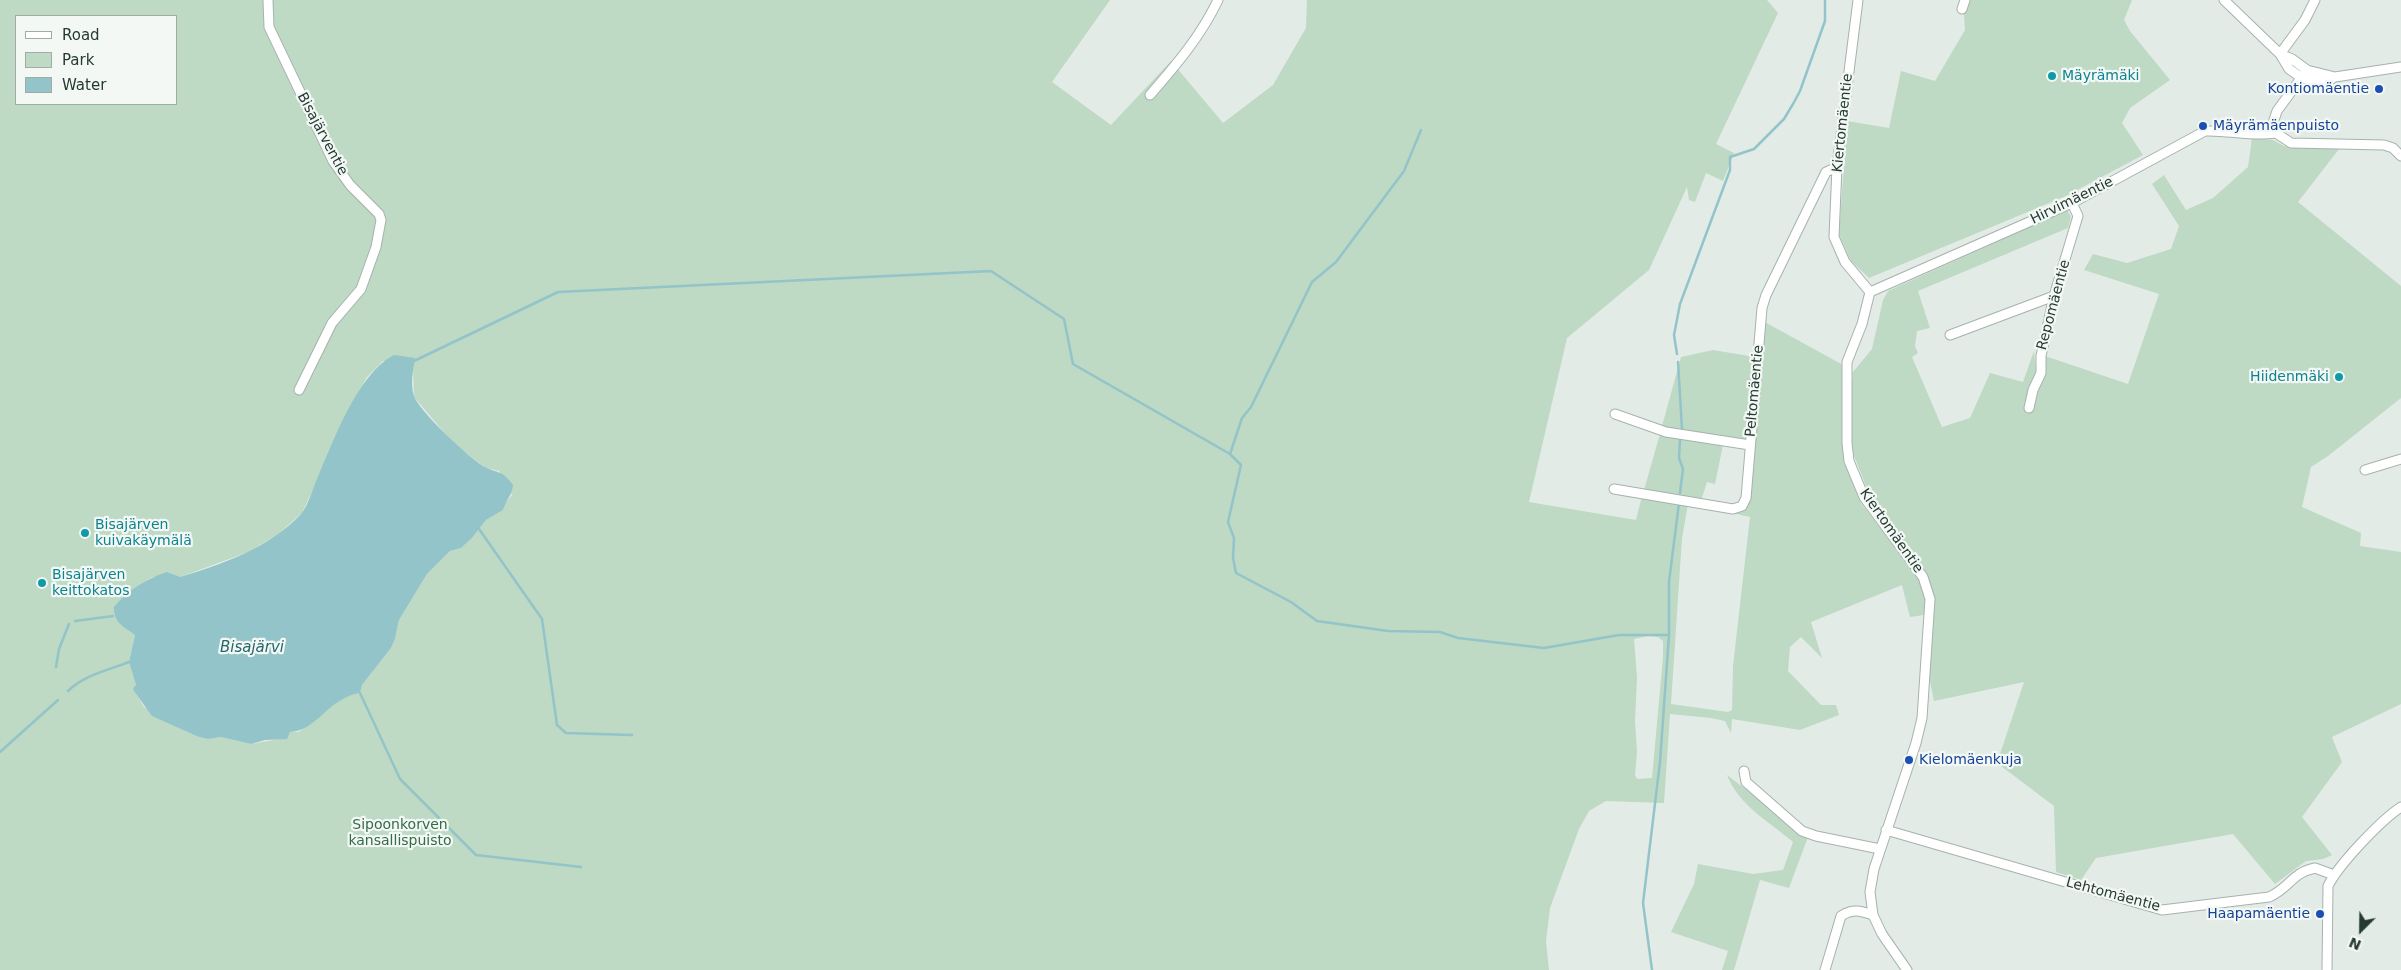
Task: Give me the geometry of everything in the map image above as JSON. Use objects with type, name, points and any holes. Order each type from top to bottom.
[{"type":"street","name":"Bisajärventie","points":[[268,0],[269,27],[333,161],[350,185],[379,214],[381,220],[376,247],[361,289],[332,323],[299,390]]},
{"type":"street","points":[[1150,95],[1182,58],[1210,17],[1218,0]]},
{"type":"street","name":"Kiertomäentie","points":[[1858,0],[1837,167],[1834,237],[1845,262],[1870,292],[1862,324],[1847,362],[1847,443],[1849,461],[1864,497],[1923,577],[1930,600],[1922,718],[1916,743],[1880,849],[1871,884],[1873,915],[1882,934],[1907,970]]},
{"type":"street","points":[[2224,0],[2280,54],[2292,59],[2305,74],[2335,77],[2401,67]]},
{"type":"street","points":[[2280,54],[2305,20],[2315,0]]},
{"type":"street","points":[[2305,74],[2277,111],[2273,123],[2276,133],[2292,143],[2384,145],[2393,148],[2401,156]]},
{"type":"street","name":"Hirvimäentie","points":[[1870,292],[2072,204],[2205,131],[2222,130],[2264,135],[2276,133]]},
{"type":"street","name":"Peltomäentie","points":[[1614,489],[1733,509],[1742,506],[1746,498],[1762,308],[1766,295],[1826,172],[1837,167]]},
{"type":"street","name":"Repomäentie","points":[[2029,408],[2033,390],[2041,373],[2041,356],[2054,296],[2078,216],[2072,204]]},
{"type":"street","points":[[1950,335],[2054,296]]},
{"type":"street","points":[[1615,414],[1666,432],[1750,445]]},
{"type":"street","points":[[2365,470],[2401,459]]},
{"type":"street","points":[[1744,771],[1746,782],[1802,831],[1816,836],[1880,849]]},
{"type":"street","points":[[2326,970],[2327,890],[2334,875],[2401,807]]},
{"type":"street","name":"Lehtomäentie","points":[[1886,830],[2162,910],[2269,897],[2280,892],[2296,875],[2316,868],[2334,875]]},
{"type":"street","points":[[1825,970],[1841,916],[1850,910],[1873,915]]},
{"type":"green space","name":"Sipoonkorven kansallispuisto","points":[[0,0],[1110,0],[1052,82],[1111,125],[1171,61],[1223,123],[1273,85],[1306,28],[1307,0],[1767,0],[1778,13],[1716,144],[1734,153],[1723,181],[1706,173],[1695,202],[1689,200],[1687,187],[1649,270],[1567,338],[1529,502],[1636,520],[1642,496],[1688,504],[1682,538],[1671,704],[1728,712],[1732,710],[1733,666],[1750,517],[1732,513],[1745,508],[1763,321],[1843,365],[1844,443],[1847,463],[1861,503],[1919,580],[1925,599],[1924,615],[1910,617],[1902,585],[1811,622],[1822,658],[1801,637],[1790,647],[1788,671],[1821,705],[1836,705],[1839,715],[1800,730],[1732,719],[1731,733],[1725,721],[1670,714],[1664,803],[1606,801],[1589,811],[1579,829],[1550,908],[1546,941],[1549,970],[0,970]],"holes":[[[383,361],[413,367],[414,397],[454,444],[486,468],[499,471],[512,495],[505,503],[503,510],[486,520],[472,538],[461,548],[450,551],[427,574],[399,620],[391,648],[362,685],[360,693],[348,694],[299,732],[290,732],[285,738],[251,744],[221,737],[208,739],[199,737],[144,707],[133,688],[136,685],[129,662],[135,635],[128,630],[125,595],[152,577],[180,577],[248,552],[278,534],[302,513],[355,398],[367,377]],[[1648,636],[1658,637],[1663,641],[1663,657],[1652,778],[1637,779],[1635,775],[1637,752],[1635,721],[1637,677],[1634,639]]]},
{"type":"green space","points":[[1967,0],[2132,0],[2124,20],[2130,31],[2170,80],[2130,108],[2122,123],[2143,155],[2066,196],[1869,278],[1851,261],[1839,234],[1847,121],[1889,128],[1901,71],[1935,81],[1965,30],[1964,15]]},
{"type":"green space","points":[[2252,138],[2273,140],[2284,146],[2339,149],[2298,202],[2401,286],[2401,398],[2328,456],[2311,467],[2302,507],[2361,533],[2360,546],[2401,552],[2401,704],[2332,737],[2342,762],[2302,817],[2332,855],[2323,859],[2306,861],[2275,884],[2233,834],[2096,858],[2081,880],[2056,872],[2054,806],[1997,763],[2024,682],[1934,701],[1929,676],[1934,600],[1930,582],[1869,494],[1853,453],[1849,416],[1853,372],[1872,349],[1883,300],[1888,291],[2067,210],[2071,217],[2068,228],[1918,291],[1930,328],[1917,331],[1915,346],[1918,353],[1912,357],[1942,427],[1970,418],[1990,373],[2023,382],[2034,351],[2036,372],[2031,401],[2045,356],[2128,384],[2159,294],[2084,270],[2093,254],[2127,263],[2171,249],[2179,226],[2152,184],[2164,175],[2186,210],[2213,198],[2248,167]]},
{"type":"green space","points":[[1713,350],[1755,357],[1747,441],[1667,429],[1662,426],[1681,357]]},
{"type":"green space","points":[[1660,434],[1723,445],[1715,484],[1707,482],[1701,501],[1644,490]]},
{"type":"green space","points":[[1727,775],[1808,837],[1789,888],[1760,880],[1734,970],[1722,970],[1728,951],[1671,932],[1694,884],[1698,864],[1753,874],[1783,870],[1793,842],[1747,805],[1732,786]]},
{"type":"water","name":"Bisajärvi","points":[[394,355],[415,358],[412,382],[414,396],[435,423],[457,445],[478,462],[503,475],[513,485],[503,510],[486,520],[472,538],[461,548],[450,551],[427,574],[399,620],[391,648],[362,685],[360,693],[340,701],[307,726],[290,732],[287,739],[265,740],[251,744],[221,737],[208,739],[199,737],[152,716],[133,688],[136,685],[129,662],[135,635],[117,621],[114,607],[131,590],[152,578],[167,572],[180,577],[229,560],[260,545],[288,526],[306,507],[339,429],[358,393],[381,364]]},
{"type":"waterway","points":[[1677,354],[1674,335],[1680,304],[1730,170],[1730,157],[1754,149],[1784,119],[1800,91],[1825,21],[1825,0]]},
{"type":"waterway","points":[[1230,454],[1242,418],[1251,407],[1312,282],[1336,262],[1404,171],[1421,130]]},
{"type":"waterway","points":[[414,361],[558,292],[991,271],[1064,319],[1073,364],[1230,454],[1241,465],[1228,522],[1234,538],[1233,558],[1236,573],[1291,602],[1317,621],[1388,631],[1440,632],[1458,638],[1544,648],[1619,635],[1669,635]]},
{"type":"waterway","points":[[1678,362],[1682,429]]},
{"type":"waterway","points":[[1680,439],[1679,458],[1683,469],[1680,493]]},
{"type":"waterway","points":[[1652,970],[1643,903],[1660,762],[1669,635],[1669,582],[1679,503]]},
{"type":"waterway","points":[[479,529],[542,619],[557,725],[566,733],[632,735]]},
{"type":"waterway","points":[[75,621],[113,616]]},
{"type":"waterway","points":[[56,667],[59,649],[69,624]]},
{"type":"waterway","points":[[68,691],[74,685],[89,677],[129,662]]},
{"type":"waterway","points":[[360,693],[400,779],[476,855],[581,867]]},
{"type":"waterway","points":[[0,752],[58,700]]},
{"type":"place","name":"Mäyrämäki","points":[[2052,76]]},
{"type":"place","name":"Kontiomäentie","points":[[2379,89]]},
{"type":"place","name":"Mäyrämäenpuisto","points":[[2203,126]]},
{"type":"place","name":"Hiidenmäki","points":[[2339,377]]},
{"type":"place","name":"Bisajärven kuivakäymälä","points":[[85,533]]},
{"type":"place","name":"Bisajärven keittokatos","points":[[42,583]]},
{"type":"place","name":"Kielomäenkuja","points":[[1909,760]]},
{"type":"place","name":"Haapamäentie","points":[[2320,914]]}]
